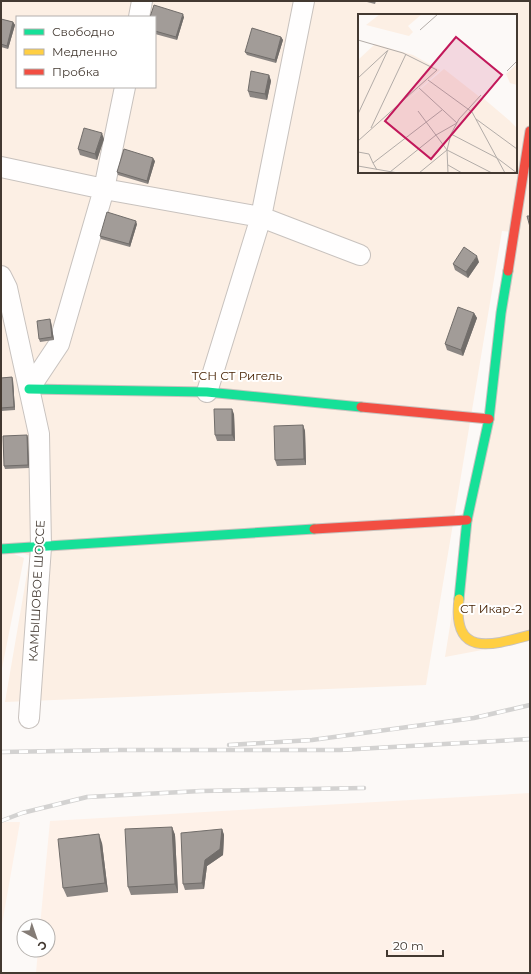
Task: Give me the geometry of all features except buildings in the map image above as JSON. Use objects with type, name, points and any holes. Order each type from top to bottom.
[{"type":"street","points":[[139,16],[142,1]]},
{"type":"street","points":[[207,392],[262,217],[304,1]]},
{"type":"street","points":[[29,389],[59,344],[104,190],[125,88]]},
{"type":"street","points":[[530,132],[501,313],[488,420],[467,520],[456,613],[460,631],[466,638],[474,643],[492,645],[530,635]]},
{"type":"street","points":[[1,167],[104,190],[262,217],[360,255]]},
{"type":"street","name":"КАМЫШОВОЕ ШОССЕ","points":[[3,284],[40,434],[41,547],[29,718]]},
{"type":"street","points":[[29,389],[207,392],[488,420]]},
{"type":"street","points":[[1,549],[467,520]]},
{"type":"shaded area","points":[[530,793],[530,973],[36,973],[37,958],[56,958],[56,918],[41,918],[50,821]]},
{"type":"shaded area","points":[[1,822],[20,822],[1,930]]},
{"type":"green space","name":"ТСН СТ Ригель","points":[[1,1],[530,1],[530,641],[445,657],[513,232],[502,231],[426,685],[5,702],[30,556],[1,544]]},
{"type":"green space","points":[[1,549],[24,558],[1,673]]},
{"type":"railway","points":[[229,745],[312,740],[474,718],[530,705]]},
{"type":"railway","points":[[1,752],[119,750],[340,750],[530,739]]},
{"type":"railway","points":[[1,821],[22,813],[87,797],[201,791],[364,788]]},
{"type":"traffic: fast","points":[[459,599],[467,520],[489,419],[501,313],[508,271]]},
{"type":"traffic: fast","points":[[29,389],[207,392],[361,407]]},
{"type":"traffic: fast","points":[[1,549],[314,529]]},
{"type":"traffic: slow","points":[[459,599],[458,618],[462,631],[468,639],[477,643],[488,644],[530,635]]},
{"type":"traffic: jam","points":[[508,271],[530,131]]},
{"type":"traffic: jam","points":[[361,407],[489,419]]},
{"type":"traffic: jam","points":[[314,529],[467,520]]},
{"type":"park label","name":"СТ Икар-2","points":[[491,609]]}]
